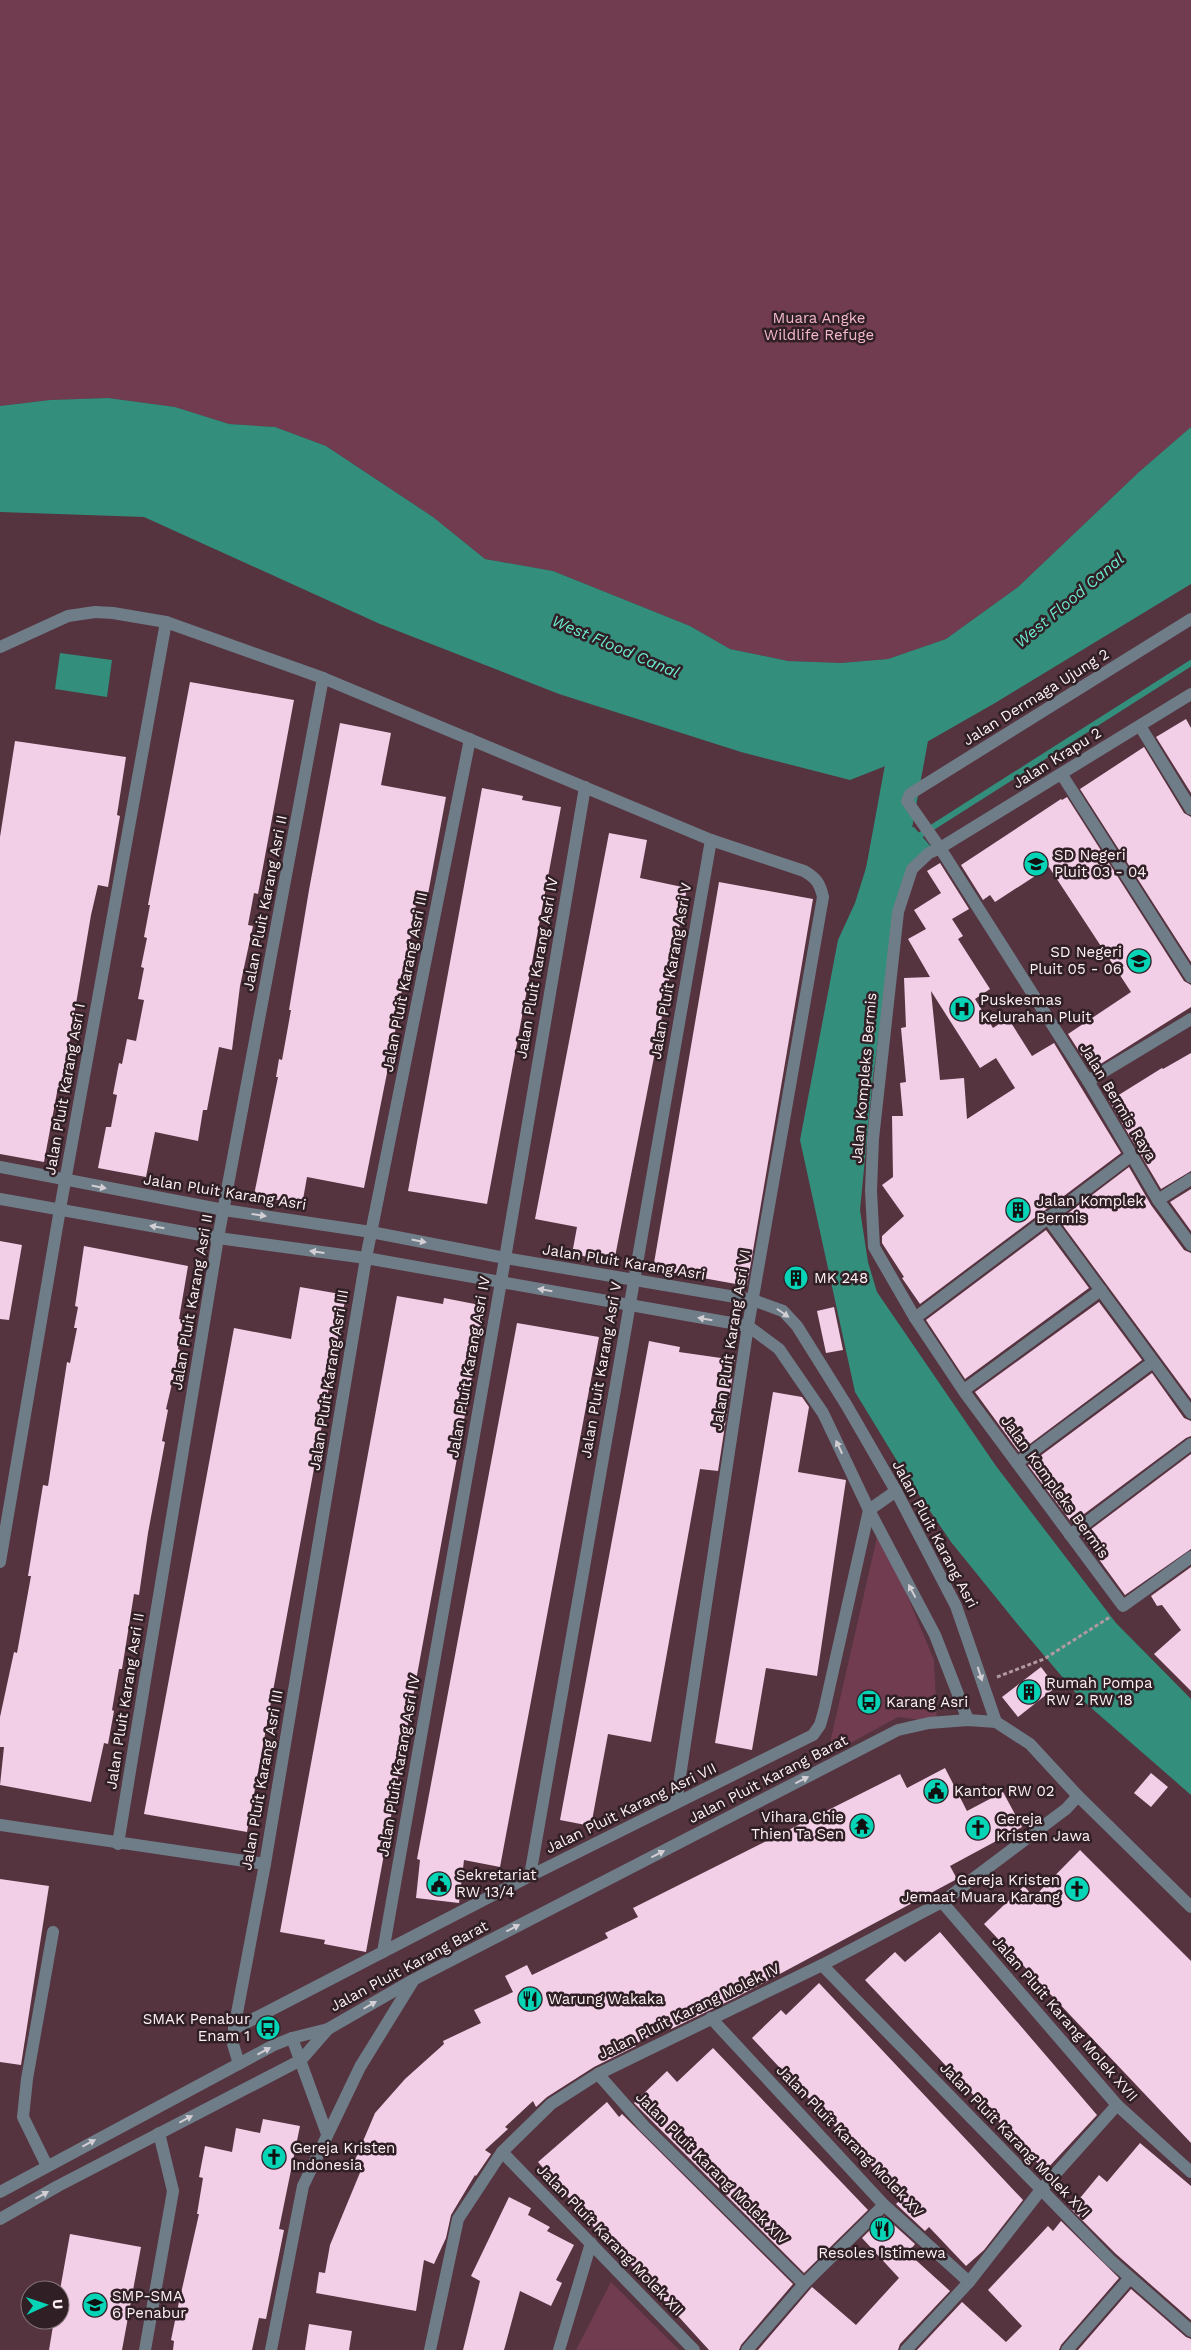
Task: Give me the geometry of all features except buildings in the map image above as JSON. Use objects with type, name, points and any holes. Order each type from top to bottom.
[{"type":"street","points":[[0,648],[68,616],[95,612],[113,613],[166,622],[323,678],[711,840]]},
{"type":"street","name":"Jalan Dermaga Ujung 2","points":[[912,806],[907,801],[910,794],[1191,619]]},
{"type":"street","name":"Jalan Pluit Karang Asri I","points":[[0,1562],[60,1209],[166,622]]},
{"type":"street","name":"Jalan Pluit Karang Asri II","points":[[118,1844],[218,1238],[323,678]]},
{"type":"street","name":"Jalan Krapu 2","points":[[936,843],[1062,775],[1191,694]]},
{"type":"street","points":[[1140,726],[1191,808]]},
{"type":"street","name":"Jalan Pluit Karang Asri III","points":[[234,2029],[265,1864],[366,1258],[470,739]]},
{"type":"street","points":[[1062,775],[1191,977]]},
{"type":"street","name":"Jalan Pluit Karang Asri IV","points":[[383,1952],[585,787]]},
{"type":"street","name":"Jalan Bermis Raya","points":[[912,806],[1088,1081],[1158,1200],[1191,1244]]},
{"type":"street","name":"Jalan Pluit Karang Asri VI","points":[[676,1803],[748,1326],[823,897],[820,884],[813,876],[804,871],[711,840]]},
{"type":"street","name":"Jalan Pluit Karang Asri V","points":[[530,1876],[711,840]]},
{"type":"street","name":"Jalan Kompleks Bermis","points":[[936,843],[929,853],[912,869],[898,912],[873,1139],[871,1191],[874,1247],[915,1318],[964,1390],[1123,1606],[1191,1557]]},
{"type":"street","points":[[1088,1081],[1191,1019]]},
{"type":"street","points":[[915,1318],[1132,1155]]},
{"type":"street","name":"Jalan Pluit Karang Asri","points":[[0,1167],[224,1210],[371,1232],[504,1258],[753,1300],[783,1311],[797,1326],[847,1406],[896,1491],[956,1606],[996,1722]]},
{"type":"street","points":[[1158,1200],[1191,1179]]},
{"type":"street","points":[[0,1199],[218,1238],[366,1258],[748,1326],[779,1349],[823,1413],[869,1510],[935,1635],[968,1720]]},
{"type":"street","points":[[1047,1217],[1191,1414]]},
{"type":"street","points":[[964,1390],[1101,1290]]},
{"type":"street","points":[[1018,1463],[1153,1362]]},
{"type":"street","points":[[1070,1535],[1191,1444]]},
{"type":"street","points":[[869,1510],[896,1491]]},
{"type":"street","name":"Jalan Pluit Karang Asri VII","points":[[234,2029],[530,1876],[813,1735],[820,1725],[869,1510]]},
{"type":"street","name":"Jalan Pluit Karang Barat","points":[[0,2192],[44,2161],[292,2038],[328,2029],[413,1980],[898,1730],[930,1723],[968,1720],[996,1722],[1030,1744],[1078,1796],[1191,1907]]},
{"type":"street","name":"Jalan Pluit Karang Molek IV","points":[[430,2350],[458,2219],[502,2152],[551,2104],[598,2074],[822,1965],[942,1902],[1066,1809],[1078,1796]]},
{"type":"street","points":[[0,1825],[118,1844],[265,1864]]},
{"type":"street","name":"Jalan Pluit Karang Molek XVII","points":[[942,1902],[1117,2106],[1191,2172]]},
{"type":"street","points":[[44,2161],[23,2117],[27,2079],[53,1932]]},
{"type":"street","name":"Jalan Pluit Karang Molek XVI","points":[[822,1965],[1040,2191],[1129,2279],[1191,2331]]},
{"type":"street","points":[[270,2350],[303,2186],[360,2066],[413,1980]]},
{"type":"street","name":"Jalan Pluit Karang Molek XV","points":[[711,2018],[884,2205],[969,2282]]},
{"type":"street","points":[[234,2029],[233,2044],[239,2064]]},
{"type":"street","name":"Jalan Pluit Karang Barat","points":[[0,2219],[158,2133],[301,2060],[328,2029]]},
{"type":"street","points":[[292,2038],[327,2134]]},
{"type":"street","name":"Jalan Pluit Karang Molek XIV","points":[[598,2074],[651,2133],[804,2284]]},
{"type":"street","points":[[906,2350],[969,2282],[1040,2191],[1117,2106]]},
{"type":"street","points":[[146,2350],[173,2191],[158,2133]]},
{"type":"street","name":"Jalan Pluit Karang Molek XII","points":[[502,2152],[694,2350]]},
{"type":"street","points":[[747,2350],[804,2284],[884,2205]]},
{"type":"street","points":[[559,2350],[591,2243]]},
{"type":"street","points":[[1067,2350],[1129,2279]]},
{"type":"path","points":[[983,1682],[1044,1659],[1115,1614]]},
{"type":"green space","name":"Muara Angke Wildlife Refuge","points":[[0,0],[1191,0],[1191,427],[1139,472],[1018,587],[946,639],[888,659],[841,663],[788,661],[730,649],[690,626],[553,571],[485,559],[433,517],[326,446],[275,427],[229,424],[175,407],[108,398],[50,400],[0,406]]},
{"type":"green space","points":[[880,1524],[881,1533],[934,1660],[937,1722],[898,1717],[827,1756]]},
{"type":"green space","points":[[611,2282],[679,2350],[576,2350]]},
{"type":"water","name":"West Flood Canal","points":[[108,398],[175,407],[229,424],[275,427],[326,446],[433,517],[485,559],[553,571],[690,626],[730,649],[788,661],[841,663],[888,659],[946,639],[1018,587],[1139,472],[1191,427],[1191,584],[995,703],[883,767],[850,780],[741,752],[559,694],[380,624],[144,517],[0,512],[0,406],[50,400]]},
{"type":"water","points":[[60,653],[112,660],[107,697],[55,689]]},
{"type":"water","points":[[914,827],[932,848],[911,865],[896,910],[873,1077],[860,1210],[868,1262],[877,1292],[996,1466],[1116,1623],[1191,1699],[1191,1795],[1081,1699],[1019,1626],[951,1542],[905,1474],[855,1392],[800,1140],[838,940],[855,903],[877,833]]},
{"type":"waterway","points":[[914,839],[1191,663]]},
{"type":"waterway","points":[[883,881],[916,701]]},
{"type":"place","name":"SD Negeri Pluit 03 - 04","points":[[1036,864]]},
{"type":"place","name":"SD Negeri Pluit 05 - 06","points":[[1139,961]]},
{"type":"place","name":"Puskesmas Kelurahan Pluit","points":[[962,1009]]},
{"type":"place","name":"Jalan Komplek Bermis","points":[[1018,1210]]},
{"type":"place","name":"MK 248","points":[[796,1278]]},
{"type":"place","name":"Rumah Pompa RW 2 RW 18","points":[[1029,1692]]},
{"type":"place","name":"Karang Asri","points":[[869,1702]]},
{"type":"place","name":"Kantor RW 02","points":[[936,1791]]},
{"type":"place","name":"Vihara Chie Thien Ta Sen","points":[[862,1826]]},
{"type":"place","name":"Gereja Kristen Jawa","points":[[978,1828]]},
{"type":"place","name":"Sekretariat RW 13/4","points":[[439,1884]]},
{"type":"place","name":"Gereja Kristen Jemaat Muara Karang","points":[[1077,1889]]},
{"type":"place","name":"Warung Wakaka","points":[[530,1999]]},
{"type":"place","name":"SMAK Penabur Enam 1","points":[[268,2028]]},
{"type":"place","name":"Gereja Kristen Indonesia","points":[[274,2157]]},
{"type":"place","name":"Resoles Istimewa","points":[[882,2229]]},
{"type":"place","name":"SMP-SMA 6 Penabur","points":[[95,2305]]}]
